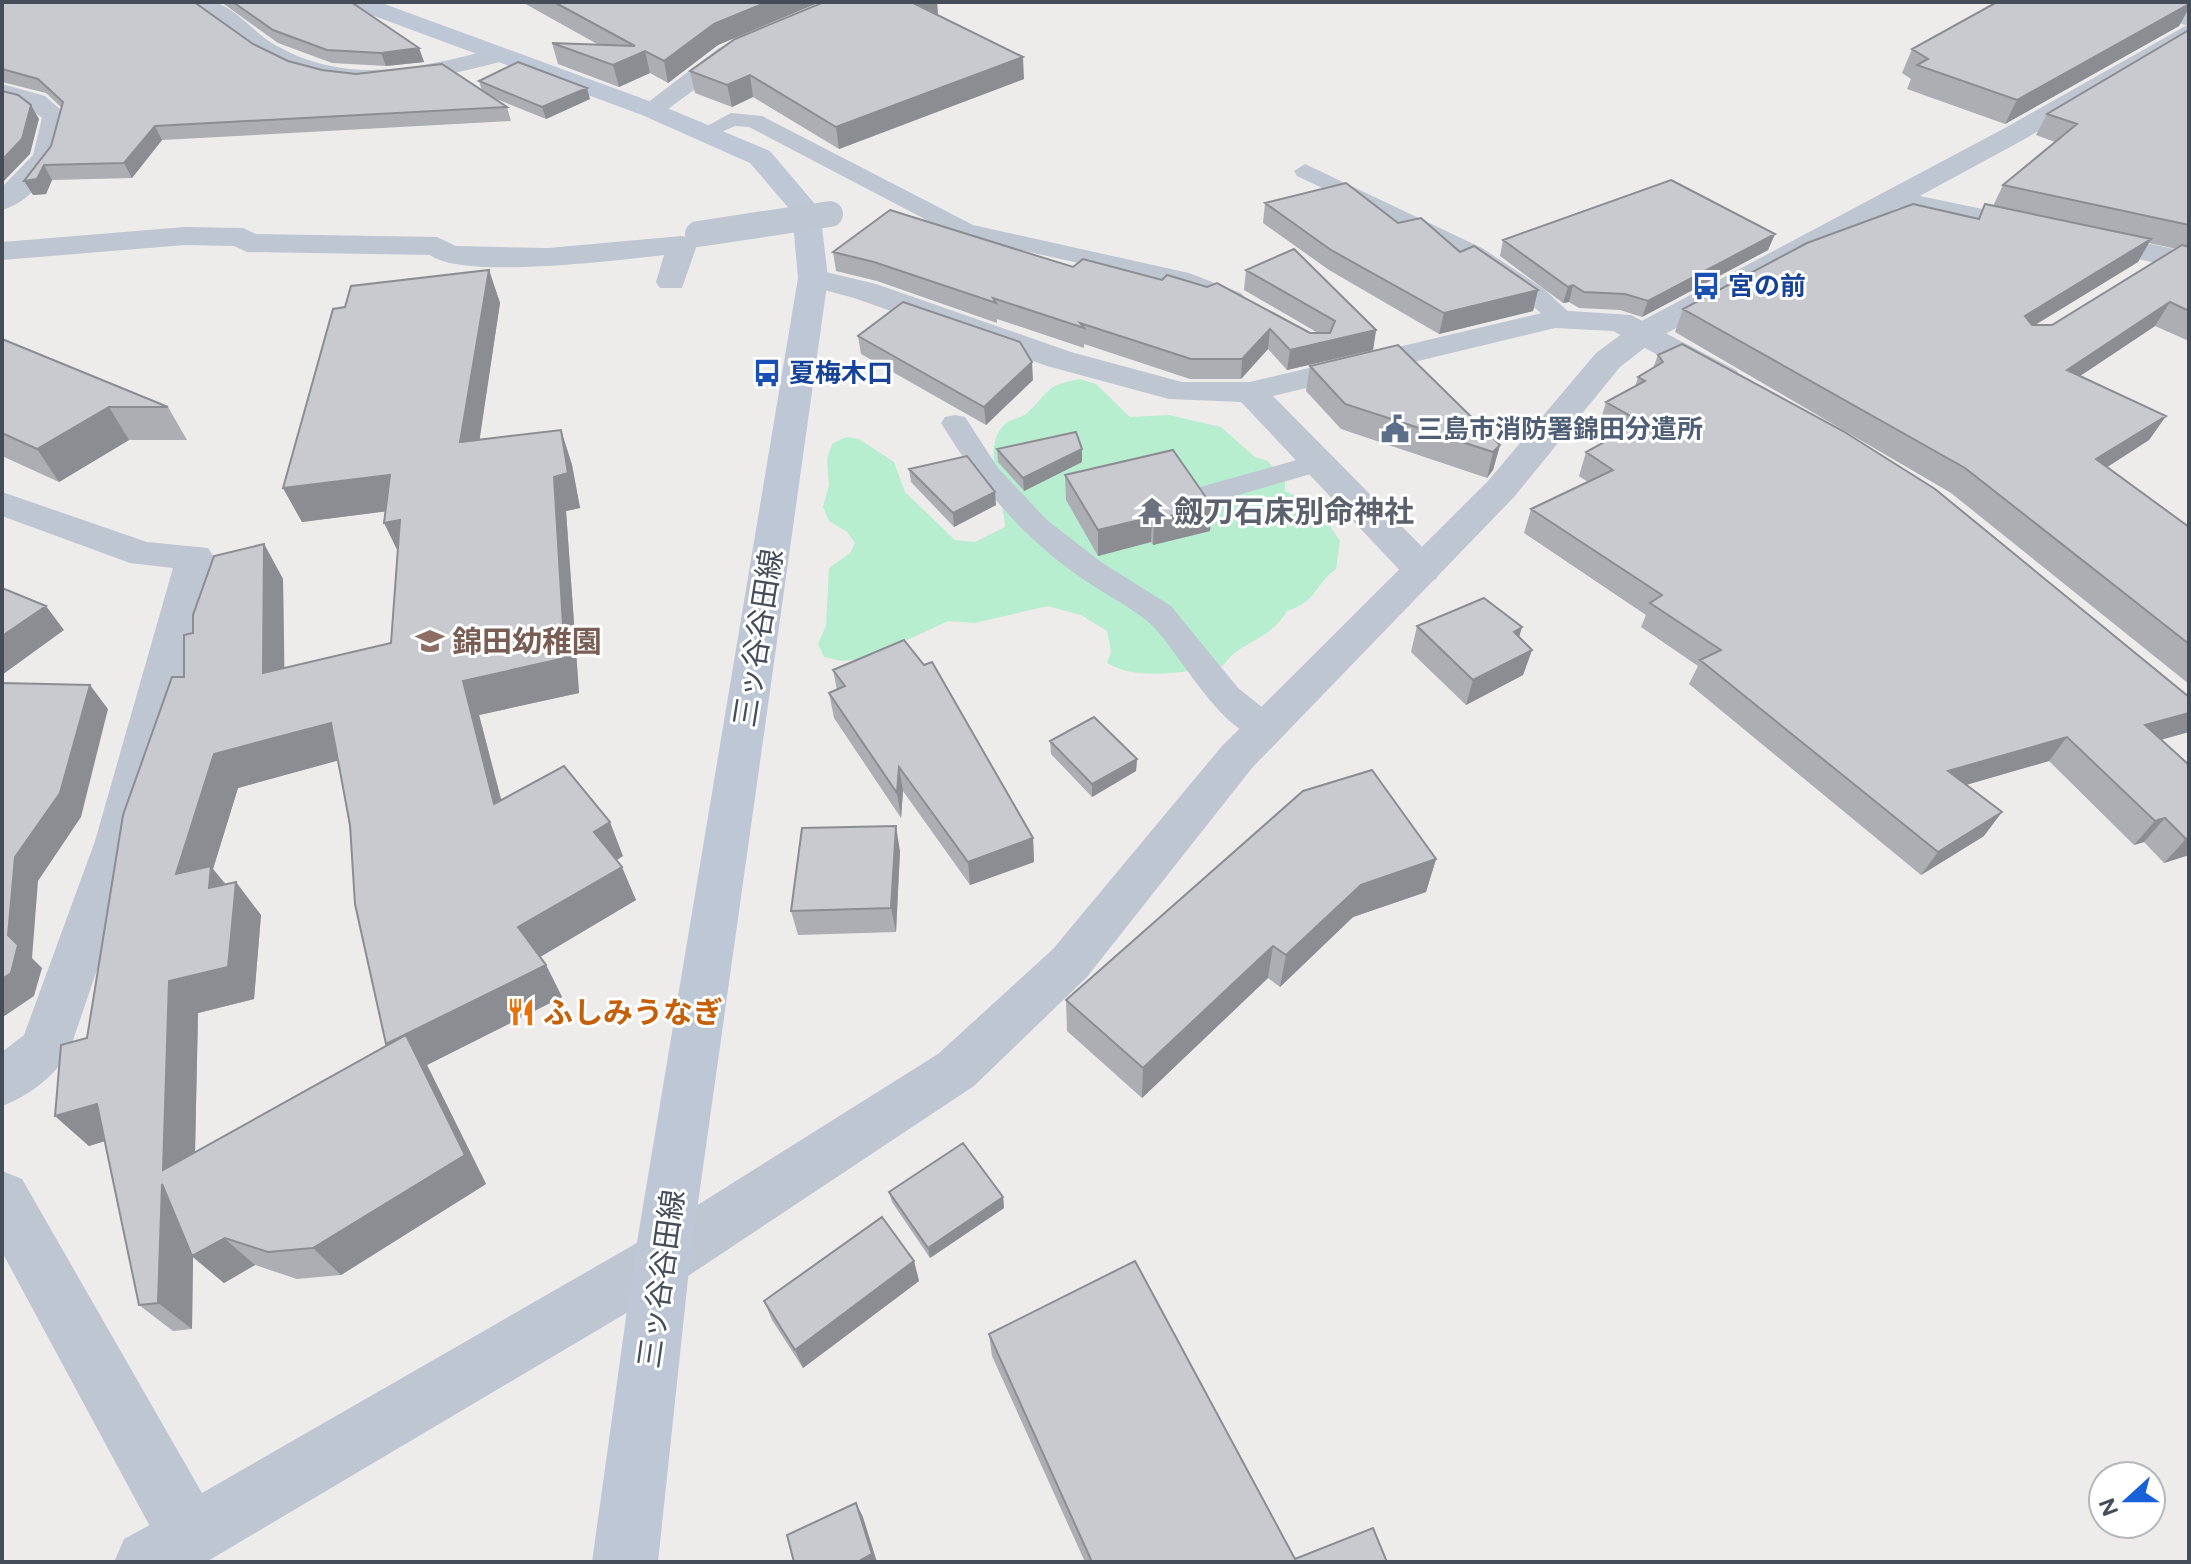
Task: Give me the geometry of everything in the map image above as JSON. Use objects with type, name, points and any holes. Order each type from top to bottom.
[{"type":"main road","name":"三ッ谷谷田線","points":[[358,2],[651,110],[760,157],[806,210],[811,232],[813,278],[662,1260],[625,1562]]},
{"type":"street","points":[[198,2],[269,52],[328,78],[356,81],[389,78],[498,55]]},
{"type":"street","points":[[651,110],[728,53],[848,2]]},
{"type":"street","points":[[2,1197],[168,1548],[662,1260],[956,1070],[1070,963],[1237,757],[1501,489],[1608,360],[1645,332],[1896,199],[2184,35],[2131,2]]},
{"type":"street","points":[[2,92],[36,101],[55,116],[56,133],[51,153],[2,202]]},
{"type":"street","points":[[1896,199],[2164,263]]},
{"type":"street","points":[[698,234],[830,214]]},
{"type":"street","points":[[2,251],[185,236],[243,237],[247,243],[437,246],[449,255],[548,257],[682,245],[671,282]]},
{"type":"street","points":[[813,278],[865,291],[1059,359],[1181,392],[1250,392],[1535,322],[1563,319],[1620,322],[1645,332],[1752,393]]},
{"type":"street","points":[[1250,392],[1422,570]]},
{"type":"street","points":[[2,503],[143,554],[195,557],[118,841],[44,1049],[2,1083]]},
{"type":"lane","points":[[705,133],[731,119],[754,121],[965,231],[1180,278],[1254,309]]},
{"type":"lane","points":[[1305,171],[1459,247],[1534,294],[1563,319]]},
{"type":"lane","points":[[955,423],[987,474],[1036,527],[1090,569],[1160,614],[1226,697],[1265,728]]},
{"type":"lane","points":[[1203,496],[1318,463]]},
{"type":"green space","points":[[1080,379],[1096,384],[1130,417],[1169,415],[1221,427],[1255,457],[1268,461],[1285,482],[1285,491],[1316,505],[1340,541],[1336,569],[1310,598],[1287,611],[1272,629],[1230,657],[1223,666],[1164,674],[1120,669],[1107,663],[1111,652],[1107,631],[1081,615],[1048,606],[974,623],[948,621],[869,658],[842,661],[824,657],[818,644],[826,626],[829,568],[850,553],[855,543],[847,532],[829,521],[823,507],[829,485],[827,459],[832,444],[846,437],[859,439],[894,462],[905,492],[955,540],[975,542],[1005,527],[993,456],[1000,430],[1009,421],[1026,414],[1053,387]]},
{"type":"building","points":[[2,2],[194,2],[253,44],[288,61],[322,70],[356,74],[442,64],[507,107],[155,126],[124,163],[44,165],[37,179],[24,181],[51,146],[63,102],[38,79],[2,69]]},
{"type":"building","points":[[233,2],[351,2],[419,48],[381,53],[327,50],[273,30]]},
{"type":"building","points":[[554,2],[767,2],[714,24],[664,61],[645,51],[613,65],[552,43],[635,46]]},
{"type":"building","points":[[824,2],[919,2],[915,4],[1023,57],[836,127],[750,75],[727,85],[690,71],[735,39]]},
{"type":"building","points":[[1997,2],[2189,4],[2017,100],[1917,65],[1928,59],[1912,49]]},
{"type":"building","points":[[2189,30],[2189,225],[2003,185],[2077,124],[2047,114]]},
{"type":"building","points":[[518,62],[587,88],[542,107],[479,81]]},
{"type":"building","points":[[2,91],[18,95],[31,105],[22,139],[2,160]]},
{"type":"building","points":[[1671,180],[1775,234],[1648,301],[1625,294],[1584,292],[1573,285],[1568,287],[1503,240]]},
{"type":"building","points":[[1346,183],[1398,223],[1421,218],[1460,252],[1474,246],[1538,290],[1444,313],[1331,250],[1265,203]]},
{"type":"building","points":[[1913,204],[1979,219],[1985,204],[2151,239],[2025,316],[2032,325],[2052,325],[2182,245],[2189,247],[2189,311],[2170,302],[2067,370],[2166,416],[2096,459],[2189,527],[2189,644],[1965,468],[1683,309],[1807,243]]},
{"type":"building","points":[[890,210],[1073,267],[1083,259],[1162,280],[1167,275],[1207,287],[1217,283],[1310,333],[1330,333],[1335,321],[1246,270],[1294,249],[1376,330],[1290,350],[1270,329],[1242,359],[1191,359],[1080,323],[1084,328],[833,252]]},
{"type":"building","points":[[489,270],[460,442],[561,430],[568,473],[554,477],[565,658],[463,681],[494,804],[564,766],[610,822],[594,832],[622,867],[518,927],[546,965],[386,1044],[355,904],[350,825],[331,723],[214,754],[176,874],[211,866],[209,888],[236,882],[228,967],[169,981],[163,1170],[406,1035],[465,1155],[313,1248],[268,1252],[225,1238],[192,1256],[162,1184],[158,1303],[139,1305],[97,1104],[55,1116],[61,1045],[87,1038],[123,815],[172,677],[184,677],[184,635],[193,633],[193,615],[214,556],[264,544],[263,673],[391,643],[400,520],[384,523],[390,475],[283,488],[333,309],[345,307],[351,286]]},
{"type":"building","points":[[903,302],[1020,342],[1032,362],[984,407],[858,336]]},
{"type":"building","points":[[2,339],[168,407],[109,407],[37,449],[2,433]]},
{"type":"building","points":[[1682,344],[1843,431],[1935,489],[2189,697],[2189,713],[2145,725],[2189,765],[2189,838],[2186,839],[2165,818],[2155,821],[2067,737],[1948,771],[2002,812],[1938,852],[1700,660],[1721,650],[1650,603],[1662,595],[1531,509],[1613,470],[1586,452],[1641,422],[1606,402],[1645,381],[1638,377],[1663,362],[1658,355]]},
{"type":"building","points":[[1398,345],[1500,445],[1493,452],[1345,404],[1310,366]]},
{"type":"building","points":[[1076,432],[1082,449],[1023,478],[997,449]]},
{"type":"building","points":[[1173,450],[1212,506],[1098,530],[1065,475]]},
{"type":"building","points":[[967,456],[995,492],[953,513],[909,469]]},
{"type":"building","points":[[2,588],[46,606],[2,636]]},
{"type":"building","points":[[1484,598],[1522,627],[1514,632],[1532,650],[1473,680],[1417,626]]},
{"type":"building","points":[[904,640],[924,665],[932,662],[1033,838],[968,862],[899,767],[897,793],[829,693],[845,686],[833,670]]},
{"type":"building","points":[[2,683],[90,685],[60,793],[15,857],[8,935],[18,945],[11,973],[2,979]]},
{"type":"building","points":[[1094,717],[1137,759],[1092,784],[1050,741]]},
{"type":"building","points":[[1372,770],[1436,859],[1361,885],[1286,955],[1273,946],[1143,1068],[1066,1000],[1303,791]]},
{"type":"building","points":[[896,826],[891,908],[791,911],[802,828]]},
{"type":"building","points":[[963,1143],[1003,1197],[928,1248],[889,1192]]},
{"type":"building","points":[[882,1217],[914,1261],[795,1350],[764,1301]]},
{"type":"building","points":[[1135,1261],[1295,1559],[1373,1528],[1387,1562],[1092,1562],[989,1334]]},
{"type":"building","points":[[856,1503],[872,1554],[859,1562],[794,1562],[787,1535]]},
{"type":"place","name":"宮の前","points":[[1706,286]]},
{"type":"place","name":"夏梅木口","points":[[767,373]]},
{"type":"place","name":"三島市消防署錦田分遣所","points":[[1395,429]]},
{"type":"place","name":"劔刀石床別命神社","points":[[1152,511]]},
{"type":"place","name":"錦田幼稚園","points":[[430,641]]},
{"type":"place","name":"ふしみうなぎ","points":[[521,1012]]}]
